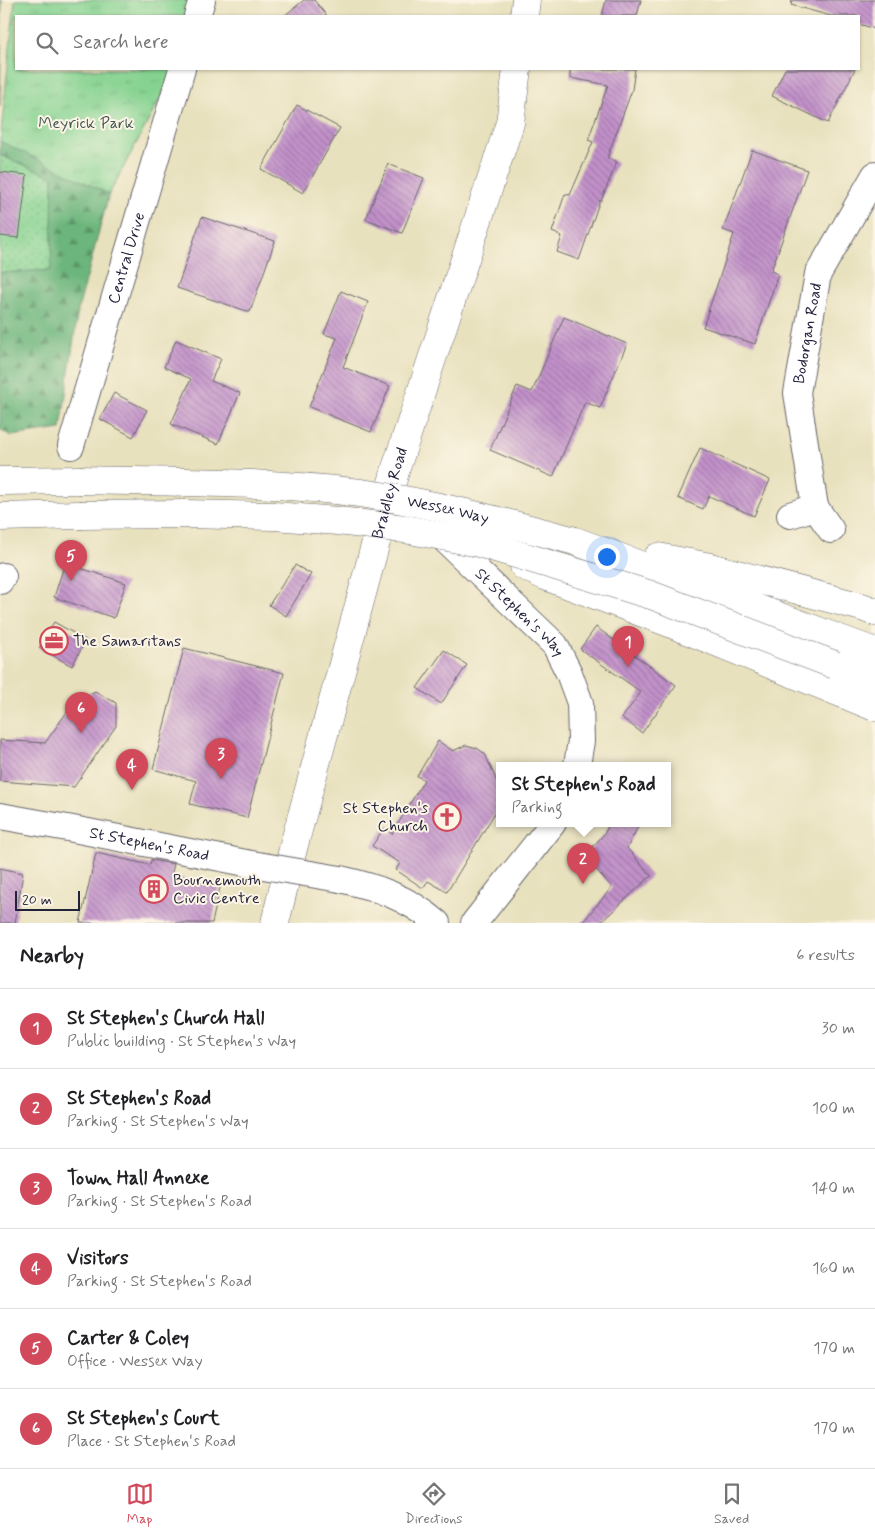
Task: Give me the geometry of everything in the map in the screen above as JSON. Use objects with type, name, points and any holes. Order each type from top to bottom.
[{"type":"main road","points":[[524,15],[526,0]]},
{"type":"main road","name":"Braidley Road","points":[[275,923],[383,513],[422,386],[463,269],[510,123],[517,70]]},
{"type":"main road","name":"Wessex Way","points":[[0,481],[79,480],[287,486],[359,493],[446,508],[576,541],[834,664],[875,652]]},
{"type":"main road","name":"Wessex Way","points":[[0,517],[185,514],[274,516],[405,529],[479,543],[651,595],[875,680]]},
{"type":"main road","points":[[576,541],[710,567],[868,609]]},
{"type":"main road","points":[[834,664],[875,707]]},
{"type":"street","points":[[197,15],[202,0]]},
{"type":"street","name":"Central Drive","points":[[71,446],[182,70]]},
{"type":"street","name":"Bodorgan Road","points":[[831,530],[815,507],[797,393],[818,274],[875,175]]},
{"type":"street","points":[[790,515],[815,507]]},
{"type":"street","name":"St Stephen's Way","points":[[383,513],[416,520],[439,534],[555,645],[569,673],[580,703],[581,741],[578,762]]},
{"type":"street","name":"St Stephen's Road","points":[[0,816],[368,885],[402,898],[437,923]]},
{"type":"street","points":[[474,923],[550,827]]},
{"type":"green space","points":[[0,0],[2,0],[0,107]]},
{"type":"green space","name":"Meyrick Park","points":[[15,0],[213,0],[206,15],[15,15],[15,70],[175,70],[109,194],[0,141]]},
{"type":"green space","points":[[0,141],[109,194],[78,310],[61,429],[11,436],[0,429],[0,273],[51,270],[53,177],[0,155]]},
{"type":"green space","points":[[0,155],[53,176],[52,270],[0,273]]},
{"type":"building","points":[[304,0],[314,0],[326,15],[285,15]]},
{"type":"building","points":[[606,0],[641,0],[637,15],[602,15]]},
{"type":"building","points":[[792,0],[875,0],[875,29],[860,24],[860,15],[827,15],[791,5]]},
{"type":"building","points":[[570,70],[635,70],[632,90],[607,158],[617,162],[600,200],[579,260],[557,252],[562,236],[552,232],[565,194],[570,195],[593,142],[588,140],[608,85],[570,78]]},
{"type":"building","points":[[785,70],[854,70],[828,123],[772,96]]},
{"type":"building","points":[[297,105],[340,128],[303,193],[261,169]]},
{"type":"building","points":[[752,150],[807,170],[771,271],[778,274],[755,344],[703,327],[734,234],[723,230]]},
{"type":"building","points":[[388,164],[424,178],[402,233],[366,219]]},
{"type":"building","points":[[0,172],[27,175],[19,238],[0,236]]},
{"type":"building","points":[[202,217],[275,241],[250,312],[177,288]]},
{"type":"building","points":[[341,291],[368,302],[343,367],[390,386],[371,432],[309,407],[337,338],[324,334]]},
{"type":"building","points":[[564,317],[627,344],[600,408],[585,402],[553,477],[490,450],[517,386],[532,392]]},
{"type":"building","points":[[176,340],[221,359],[211,381],[240,393],[218,444],[171,424],[191,379],[164,367]]},
{"type":"building","points":[[114,393],[147,410],[133,437],[100,419]]},
{"type":"building","points":[[700,448],[770,480],[754,516],[709,496],[703,509],[678,498]]},
{"type":"building","points":[[65,563],[126,583],[114,618],[54,597]]},
{"type":"building","points":[[295,565],[311,574],[286,616],[269,605]]},
{"type":"building","points":[[54,622],[86,640],[72,666],[39,648]]},
{"type":"building","points":[[596,627],[676,685],[642,733],[622,718],[641,692],[580,649]]},
{"type":"building","points":[[184,648],[284,673],[247,818],[190,804],[196,781],[153,769]]},
{"type":"building","points":[[444,650],[467,665],[441,704],[417,688]]},
{"type":"building","points":[[95,691],[116,703],[116,726],[74,787],[0,781],[0,740],[45,743],[74,702]]},
{"type":"building","name":"St Stephen's Church","points":[[438,741],[453,751],[466,745],[477,748],[485,754],[496,779],[496,811],[447,892],[428,881],[423,888],[396,870],[400,863],[372,846],[384,828],[392,834],[424,780],[417,776]]},
{"type":"building","points":[[608,827],[638,827],[627,848],[651,876],[600,923],[582,923],[612,887],[590,863],[589,859],[589,851]]},
{"type":"building","name":"Bournemouth Civic Centre","points":[[96,853],[150,865],[151,860],[174,864],[171,876],[220,887],[212,923],[80,923]]},
{"type":"building","points":[[0,868],[23,873],[15,923],[0,923]]},
{"type":"place","name":"Carter & Coley","points":[[71,581]]},
{"type":"place","name":"The Samaritans","points":[[54,641]]},
{"type":"place","name":"St Stephen's Church Hall","points":[[628,667]]},
{"type":"place","name":"St Stephen's Court","points":[[81,733]]},
{"type":"place","name":"Town Hall Annexe","points":[[221,779]]},
{"type":"place","name":"Visitors","points":[[132,790]]},
{"type":"place","name":"St Stephen's Church","points":[[447,817]]},
{"type":"place","name":"St Stephen's Road","points":[[583,884]]},
{"type":"place","name":"Bournemouth Civic Centre","points":[[154,889]]}]
